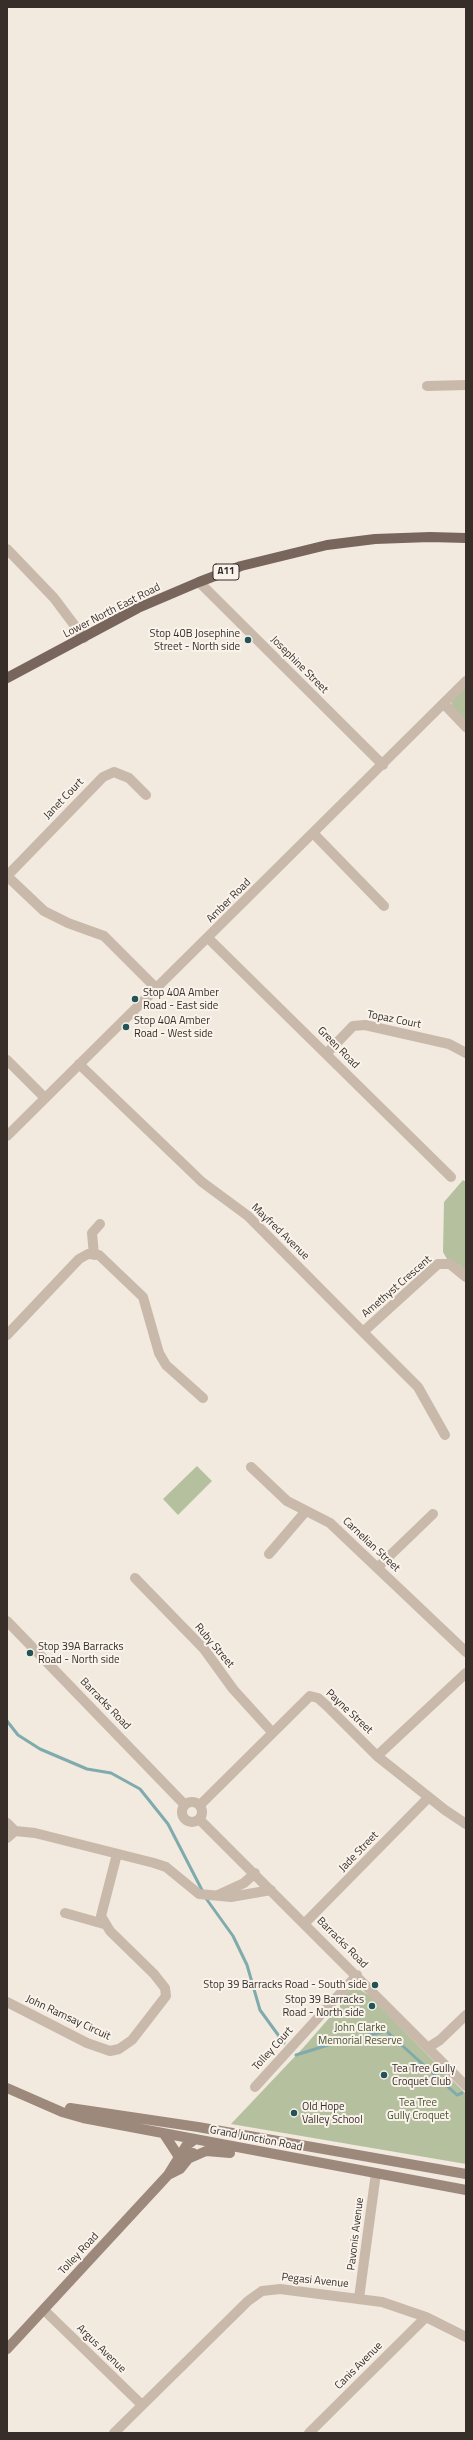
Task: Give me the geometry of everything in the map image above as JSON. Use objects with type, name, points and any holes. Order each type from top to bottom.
[{"type":"main road","name":"Lower North East Road","points":[[7,678],[138,608],[241,566],[327,545],[375,539],[466,538]]},
{"type":"main road","name":"Grand Junction Road","points":[[7,2088],[44,2104],[83,2118],[466,2190]]},
{"type":"main road","name":"Grand Junction Road","points":[[44,2104],[198,2127],[466,2174]]},
{"type":"main road","points":[[190,2158],[196,2146],[194,2140],[198,2127]]},
{"type":"main road","points":[[164,2134],[179,2157]]},
{"type":"main road","name":"Tolley Road","points":[[7,2349],[168,2175],[186,2146],[194,2140]]},
{"type":"main road","points":[[190,2158],[211,2150],[283,2161],[296,2159]]},
{"type":"main road","name":"Tolley Road","points":[[168,2175],[180,2169],[190,2158]]},
{"type":"main road","points":[[376,2173],[377,2159]]},
{"type":"street","points":[[427,386],[466,385]]},
{"type":"street","points":[[7,549],[54,598],[84,638]]},
{"type":"street","name":"Josephine Street","points":[[199,582],[383,765]]},
{"type":"street","name":"Amber Road","points":[[7,1136],[466,682]]},
{"type":"street","points":[[444,704],[466,727]]},
{"type":"street","name":"Janet Court","points":[[7,876],[103,777],[114,772],[129,778],[146,796]]},
{"type":"street","points":[[314,834],[384,906]]},
{"type":"street","points":[[7,876],[44,911],[68,923],[104,936],[156,988]]},
{"type":"street","name":"Green Road","points":[[208,938],[451,1177]]},
{"type":"street","name":"Topaz Court","points":[[326,1054],[353,1026],[365,1025],[449,1044],[466,1053]]},
{"type":"street","points":[[7,1060],[45,1098]]},
{"type":"street","name":"Mayfred Avenue","points":[[79,1064],[202,1182],[248,1216],[418,1387],[445,1435]]},
{"type":"street","points":[[94,1254],[92,1233],[100,1224]]},
{"type":"street","points":[[7,1335],[79,1259],[88,1254],[99,1255],[143,1297],[159,1353],[166,1365],[203,1398]]},
{"type":"street","name":"Amethyst Crescent","points":[[363,1332],[438,1264],[450,1264],[466,1277]]},
{"type":"street","name":"Carnelian Street","points":[[251,1467],[287,1501],[330,1523],[466,1652]]},
{"type":"street","points":[[268,1554],[306,1511]]},
{"type":"street","points":[[378,1568],[433,1514]]},
{"type":"street","name":"Ruby Street","points":[[135,1578],[204,1650],[233,1689],[272,1732]]},
{"type":"street","name":"Barracks Road","points":[[7,1621],[184,1804]]},
{"type":"street","points":[[466,1673],[377,1756],[466,1824]]},
{"type":"street","name":"Payne Street","points":[[200,1805],[310,1696],[318,1698],[327,1706],[377,1756]]},
{"type":"street","name":"Jade Street","points":[[305,1923],[429,1797]]},
{"type":"street","points":[[191,1801],[200,1805],[202,1812],[199,1819],[192,1822],[184,1819],[181,1812],[184,1804],[191,1801]]},
{"type":"street","name":"Barracks Road","points":[[199,1819],[255,1873],[466,2086]]},
{"type":"street","points":[[7,1823],[15,1831],[35,1833],[166,1867],[199,1894],[231,1897],[271,1890]]},
{"type":"street","points":[[7,1838],[15,1831]]},
{"type":"street","points":[[104,1924],[101,1916],[117,1854]]},
{"type":"street","points":[[213,1896],[244,1883],[255,1873]]},
{"type":"street","points":[[65,1913],[104,1924]]},
{"type":"street","name":"John Ramsay Circuit","points":[[7,2002],[87,2042],[110,2051],[119,2049],[132,2040],[166,1996],[165,1988],[154,1974],[104,1924]]},
{"type":"street","name":"Tolley Court","points":[[255,2087],[357,1975]]},
{"type":"street","points":[[429,2047],[440,2040],[466,2015]]},
{"type":"street","name":"Pavonis Avenue","points":[[359,2298],[376,2173]]},
{"type":"street","name":"Pegasi Avenue","points":[[114,2433],[255,2295],[262,2291],[280,2289],[359,2298],[399,2306],[426,2317],[466,2337]]},
{"type":"street","name":"Argus Avenue","points":[[44,2310],[142,2405]]},
{"type":"street","name":"Canis Avenue","points":[[309,2433],[426,2317]]},
{"type":"green space","points":[[466,687],[466,730],[452,713],[451,696]]},
{"type":"green space","points":[[463,1180],[466,1182],[466,1271],[458,1264],[450,1264],[443,1252],[444,1202]]},
{"type":"green space","points":[[197,1466],[212,1481],[178,1515],[163,1499]]},
{"type":"green space","name":"Tea Tree Gully Croquet","points":[[350,1989],[359,1989],[370,1996],[466,2094],[466,2164],[231,2124],[303,2048],[344,2001],[346,1993]]},
{"type":"waterway","points":[[7,1721],[18,1735],[40,1749],[87,1769],[111,1773],[140,1789],[168,1824],[203,1892]]},
{"type":"waterway","points":[[205,1897],[233,1936],[247,1965],[260,2010],[284,2043]]},
{"type":"waterway","points":[[296,2055],[328,2045],[386,2031],[457,2095],[462,2093]]},
{"type":"place","name":"Stop 40B Josephine Street - North side","points":[[248,640]]},
{"type":"place","name":"Stop 40A Amber Road - East side","points":[[135,999]]},
{"type":"place","name":"Stop 40A Amber Road - West side","points":[[126,1027]]},
{"type":"place","name":"Stop 39A Barracks Road - North side","points":[[30,1653]]},
{"type":"place","name":"Stop 39 Barracks Road - South side","points":[[375,1985]]},
{"type":"place","name":"Stop 39 Barracks Road - North side","points":[[372,2006]]},
{"type":"place","name":"Tea Tree Gully Croquet Club","points":[[384,2075]]},
{"type":"place","name":"Old Hope Valley School","points":[[294,2113]]},
{"type":"park label","name":"John Clarke Memorial Reserve","points":[[360,2034]]}]
